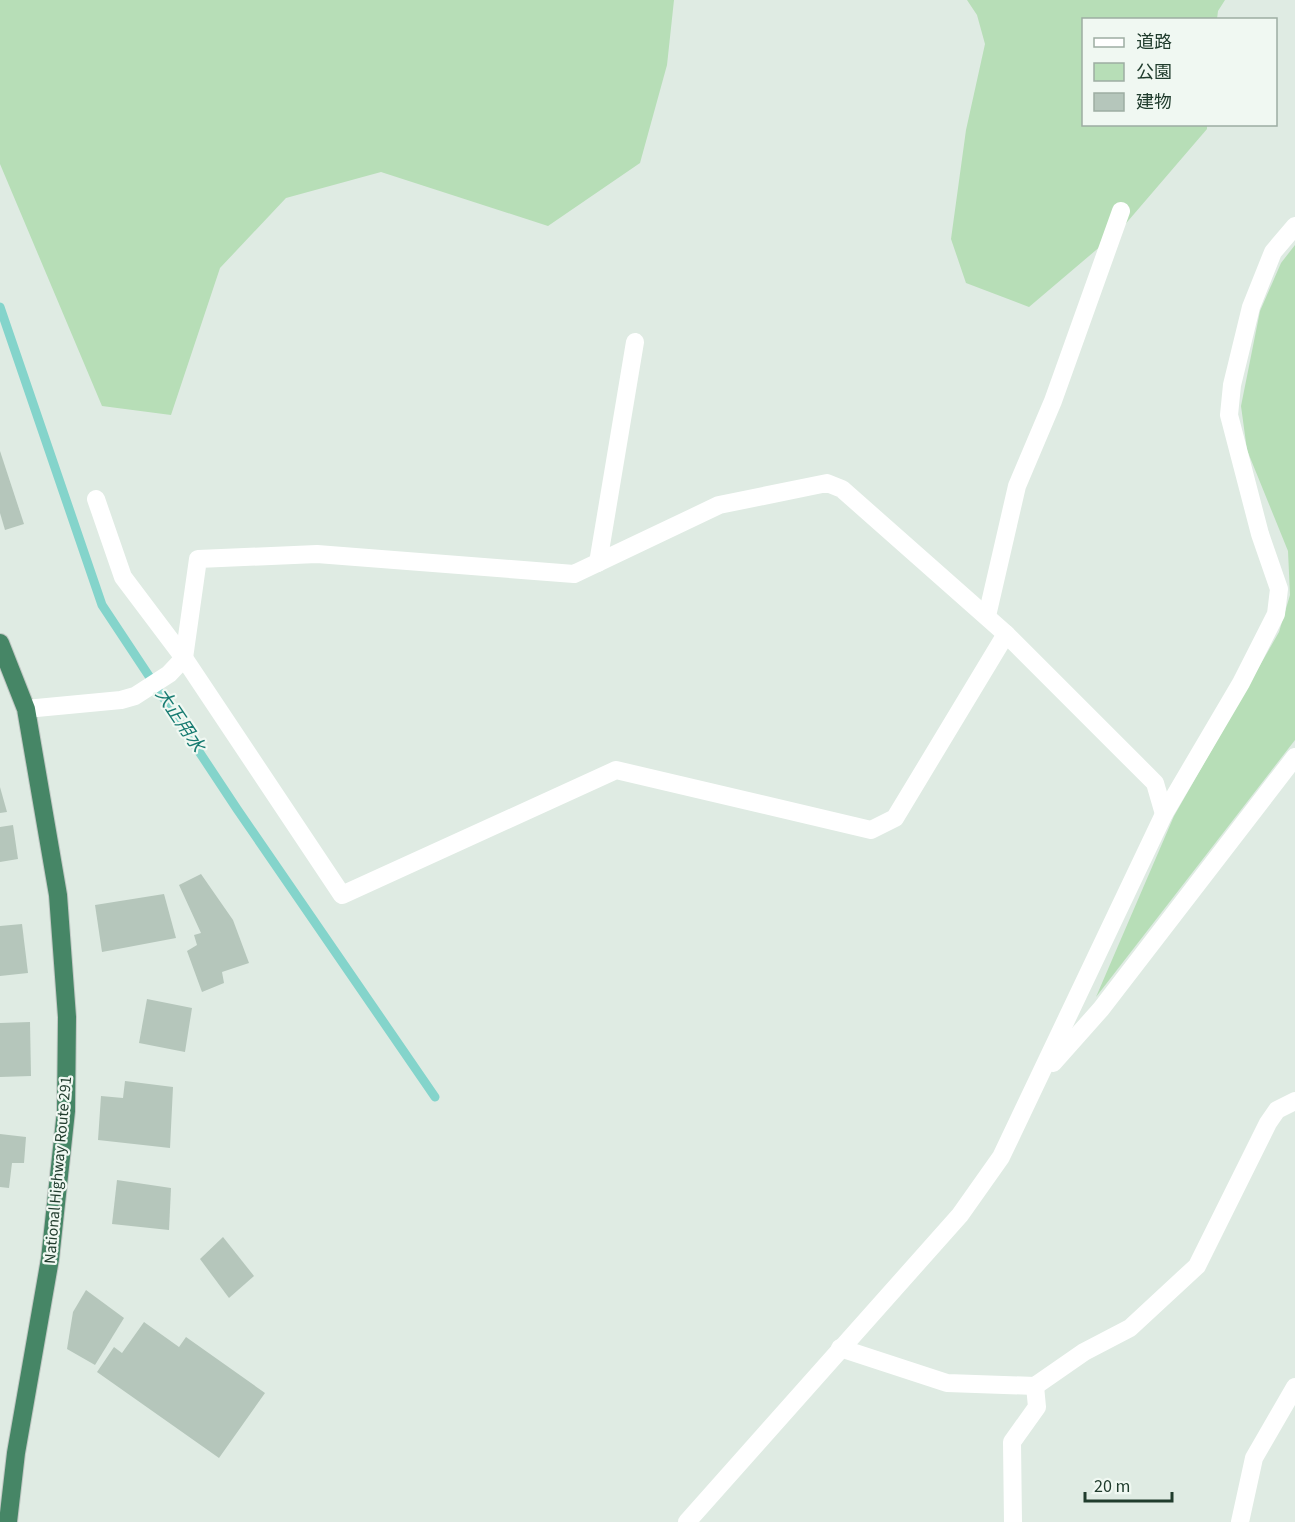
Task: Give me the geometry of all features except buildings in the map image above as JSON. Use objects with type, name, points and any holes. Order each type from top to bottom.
[{"type":"highway","name":"National Highway Route 291","points":[[0,643],[26,709],[58,895],[67,1017],[66,1111],[50,1259],[16,1454],[8,1522]]},
{"type":"street","points":[[987,616],[1017,486],[1053,401],[1121,211]]},
{"type":"street","points":[[687,1522],[960,1215],[1001,1157],[1164,814],[1240,683],[1276,614],[1279,589],[1260,534],[1229,415],[1232,385],[1251,307],[1273,252],[1295,226]]},
{"type":"street","points":[[598,563],[635,342]]},
{"type":"street","points":[[26,709],[135,696],[169,674],[184,658],[198,559],[317,554],[574,574],[719,505],[827,483],[842,489],[1006,634],[1155,783],[1164,814]]},
{"type":"street","points":[[96,499],[123,577],[184,658],[342,895],[616,770],[871,830],[895,818],[1006,634]]},
{"type":"street","points":[[1037,1079],[1101,1009],[1295,757]]},
{"type":"street","points":[[840,1348],[947,1383],[1035,1386],[1084,1352],[1130,1328],[1187,1277],[1197,1266],[1268,1123],[1277,1110],[1295,1101]]},
{"type":"street","points":[[1013,1522],[1012,1442],[1036,1407],[1035,1386]]},
{"type":"street","points":[[1240,1522],[1254,1458],[1295,1387]]},
{"type":"green space","points":[[0,0],[674,0],[667,65],[640,163],[548,226],[381,172],[286,198],[220,268],[171,415],[102,406],[0,164]]},
{"type":"green space","points":[[967,0],[1225,0],[1218,11],[1217,18],[1082,18],[1082,126],[1207,126],[1207,129],[1122,228],[1029,307],[966,283],[951,239],[966,130],[985,44],[977,15]]},
{"type":"green space","points":[[1295,245],[1295,740],[1096,997],[1174,816],[1279,632],[1290,595],[1288,551],[1247,450],[1241,406],[1260,311],[1281,263]]},
{"type":"waterway","name":"大正用水","points":[[0,307],[102,605],[237,809],[435,1097]]}]
